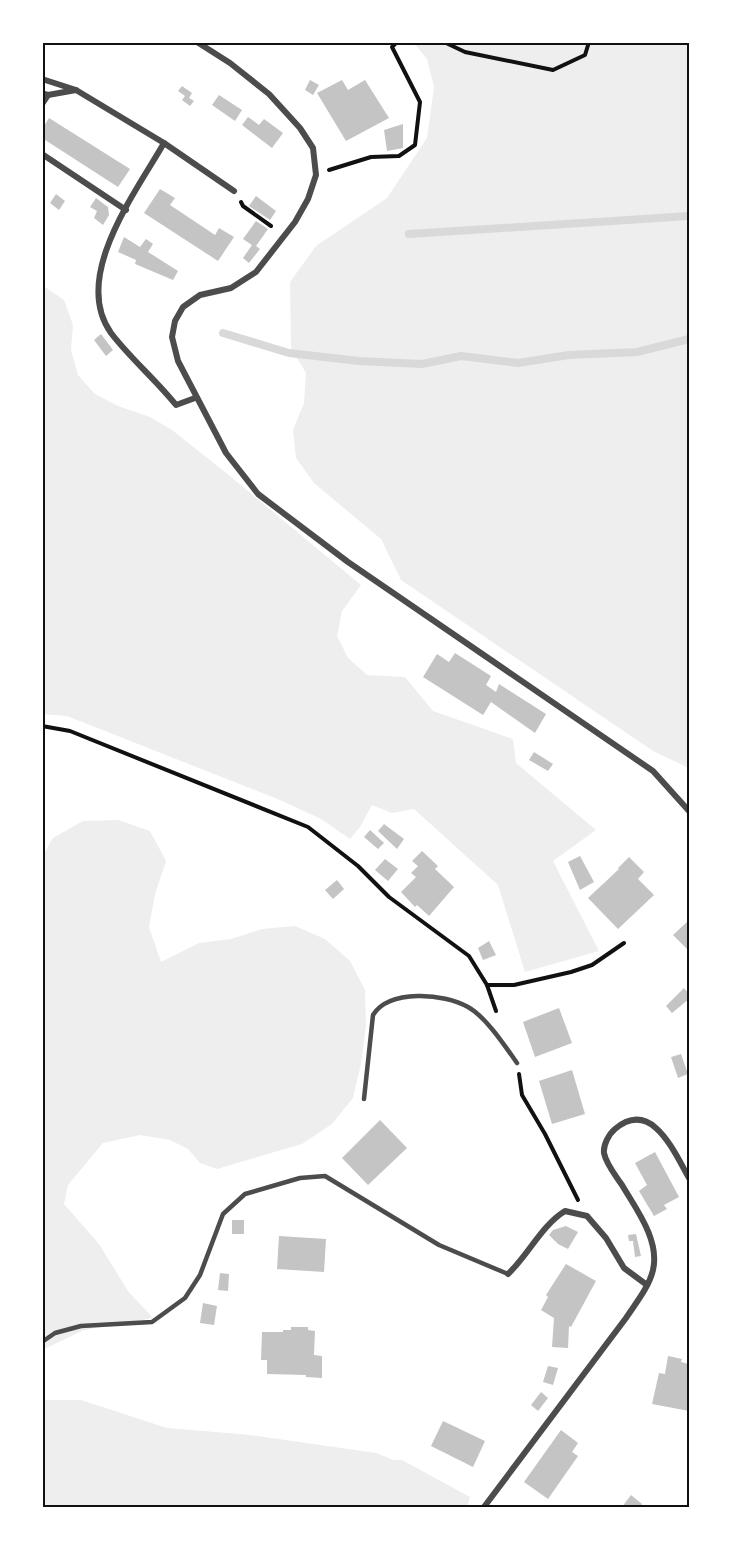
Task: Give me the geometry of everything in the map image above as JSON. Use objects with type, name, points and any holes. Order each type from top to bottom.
[{"type":"street","points":[[197,42],[230,63],[269,94],[285,111],[313,148],[316,175],[308,199],[295,222],[256,272],[231,288],[200,295],[183,307],[175,321],[172,337],[178,361],[195,398],[226,453],[258,494],[348,562],[653,771],[689,811]]},
{"type":"street","points":[[42,79],[76,90],[164,143],[234,191]]},
{"type":"street","points":[[42,104],[45,94],[76,90]]},
{"type":"street","points":[[164,143],[114,230],[104,256],[97,292],[110,332],[176,405],[195,398]]},
{"type":"street","points":[[43,155],[126,210]]},
{"type":"street","points":[[484,1507],[626,1318],[647,1285],[653,1269],[651,1239],[604,1152],[611,1132],[630,1121],[640,1120],[651,1123],[666,1138],[689,1178]]},
{"type":"street","points":[[508,1274],[554,1218],[566,1210],[587,1216],[606,1238],[624,1268],[647,1285]]},
{"type":"lane","points":[[364,1099],[373,1015],[377,1008],[404,996],[448,1000],[469,1007],[495,1032],[517,1063]]},
{"type":"lane","points":[[42,1342],[55,1333],[81,1326],[152,1322],[185,1298],[200,1275],[223,1214],[245,1194],[300,1178],[325,1176],[439,1245],[508,1274]]},
{"type":"path","points":[[316,175],[371,157],[399,156],[415,145],[420,102],[392,47],[397,42]]},
{"type":"path","points":[[444,42],[465,52],[553,70],[585,55],[589,42]]},
{"type":"path","points":[[234,191],[243,206],[271,227]]},
{"type":"path","points":[[42,726],[70,731],[308,827],[358,866],[389,897],[469,956],[488,985],[500,1019]]},
{"type":"path","points":[[488,985],[514,985],[571,972],[592,965],[624,943]]},
{"type":"path","points":[[517,1063],[522,1095],[545,1134],[587,1216]]},
{"type":"shaded area","points":[[413,42],[689,42],[689,768],[653,751],[401,580],[381,539],[314,483],[296,458],[293,430],[304,403],[306,373],[291,348],[290,282],[316,246],[387,198],[427,138],[434,87],[427,59]]},
{"type":"shaded area","points":[[42,285],[64,300],[73,325],[71,350],[78,375],[95,394],[118,406],[150,417],[172,430],[361,585],[342,611],[337,636],[348,658],[367,675],[405,677],[433,711],[513,739],[516,763],[596,830],[553,861],[599,951],[525,972],[498,885],[414,809],[392,813],[372,805],[360,827],[350,839],[321,819],[280,800],[67,716],[42,714]]},
{"type":"shaded area","points":[[118,820],[150,831],[166,861],[155,894],[149,927],[161,962],[199,943],[231,939],[262,929],[295,926],[325,939],[350,961],[365,990],[366,1025],[361,1064],[353,1098],[332,1124],[302,1144],[217,1169],[200,1163],[188,1149],[170,1140],[140,1135],[103,1143],[68,1185],[64,1204],[99,1244],[128,1291],[153,1318],[84,1330],[42,1350],[42,857],[53,838],[83,821]]},
{"type":"shaded area","points":[[42,1400],[81,1400],[167,1428],[251,1435],[376,1453],[394,1460],[402,1460],[470,1497],[467,1507],[42,1507]]},
{"type":"building","points":[[310,80],[319,85],[313,95],[305,90]]},
{"type":"building","points":[[342,80],[348,90],[365,80],[389,118],[346,141],[317,93]]},
{"type":"building","points":[[182,86],[192,93],[189,98],[194,101],[190,106],[182,100],[185,96],[178,91]]},
{"type":"building","points":[[219,95],[242,110],[235,121],[212,105]]},
{"type":"building","points":[[248,117],[259,125],[264,119],[283,133],[272,148],[242,125]]},
{"type":"building","points":[[49,118],[130,169],[118,187],[42,138],[42,129]]},
{"type":"building","points":[[403,124],[403,148],[387,151],[384,130]]},
{"type":"building","points":[[160,189],[175,198],[170,205],[215,235],[219,228],[234,237],[218,261],[144,213]]},
{"type":"building","points":[[56,194],[65,201],[59,210],[50,203]]},
{"type":"building","points":[[256,196],[276,211],[270,220],[249,206]]},
{"type":"building","points":[[96,198],[108,207],[109,215],[103,225],[94,218],[97,211],[90,207]]},
{"type":"building","points":[[256,221],[268,229],[256,246],[260,249],[249,263],[243,258],[252,245],[243,239]]},
{"type":"building","points":[[124,237],[140,247],[146,239],[153,244],[148,252],[178,271],[173,280],[135,264],[136,260],[118,252]]},
{"type":"building","points":[[101,334],[113,350],[106,356],[94,340]]},
{"type":"building","points":[[455,653],[491,676],[486,685],[496,692],[499,684],[546,714],[535,733],[491,702],[483,715],[423,677],[437,654],[449,662]]},
{"type":"building","points":[[534,752],[553,764],[548,771],[529,760]]},
{"type":"building","points":[[384,824],[404,839],[397,849],[378,831]]},
{"type":"building","points":[[370,830],[384,843],[378,849],[364,837]]},
{"type":"building","points":[[422,851],[438,866],[435,869],[454,887],[429,916],[417,905],[415,907],[401,892],[416,877],[411,873],[418,866],[412,861]]},
{"type":"building","points":[[580,856],[594,882],[580,890],[568,862]]},
{"type":"building","points":[[629,857],[644,872],[638,879],[654,895],[618,929],[588,898]]},
{"type":"building","points":[[385,859],[398,869],[388,881],[375,870]]},
{"type":"building","points":[[337,880],[344,889],[333,899],[325,890]]},
{"type":"building","points":[[687,922],[689,923],[689,951],[673,935]]},
{"type":"building","points":[[489,941],[496,955],[483,960],[478,948]]},
{"type":"building","points":[[684,988],[689,994],[689,999],[672,1013],[666,1006]]},
{"type":"building","points":[[559,1008],[572,1043],[535,1057],[523,1022]]},
{"type":"building","points":[[681,1054],[688,1074],[678,1078],[671,1057]]},
{"type":"building","points":[[572,1070],[585,1114],[552,1124],[539,1081]]},
{"type":"building","points":[[380,1120],[407,1148],[368,1185],[342,1158]]},
{"type":"building","points":[[655,1152],[679,1197],[664,1205],[667,1209],[654,1216],[639,1191],[647,1185],[635,1163]]},
{"type":"building","points":[[232,1220],[244,1220],[244,1234],[232,1234]]},
{"type":"building","points":[[566,1226],[578,1232],[568,1249],[558,1244],[549,1235],[553,1230]]},
{"type":"building","points":[[636,1234],[641,1256],[635,1257],[633,1241],[629,1241],[628,1235]]},
{"type":"building","points":[[279,1236],[326,1239],[324,1272],[277,1269]]},
{"type":"building","points":[[566,1264],[596,1281],[571,1327],[569,1326],[568,1348],[552,1347],[554,1318],[541,1310],[548,1297],[546,1295]]},
{"type":"building","points":[[220,1273],[229,1274],[228,1291],[218,1290]]},
{"type":"building","points":[[203,1303],[217,1306],[214,1325],[200,1323]]},
{"type":"building","points":[[291,1327],[308,1327],[308,1330],[315,1331],[314,1355],[322,1356],[322,1378],[306,1377],[306,1375],[267,1374],[267,1360],[261,1360],[262,1332],[283,1332],[283,1330],[291,1330]]},
{"type":"building","points":[[668,1356],[682,1359],[681,1362],[689,1364],[689,1411],[652,1404],[659,1373],[665,1374]]},
{"type":"building","points":[[548,1366],[558,1368],[553,1385],[543,1382]]},
{"type":"building","points":[[541,1392],[548,1398],[538,1411],[531,1405]]},
{"type":"building","points":[[443,1421],[485,1441],[473,1467],[431,1446]]},
{"type":"building","points":[[561,1430],[578,1443],[572,1452],[578,1456],[548,1499],[524,1482]]},
{"type":"building","points":[[631,1495],[642,1504],[640,1507],[622,1507]]},
{"type":"waterway","points":[[409,234],[689,216]]},
{"type":"waterway","points":[[223,333],[289,353],[359,361],[422,364],[461,356],[518,363],[569,355],[637,352],[689,339]]}]
